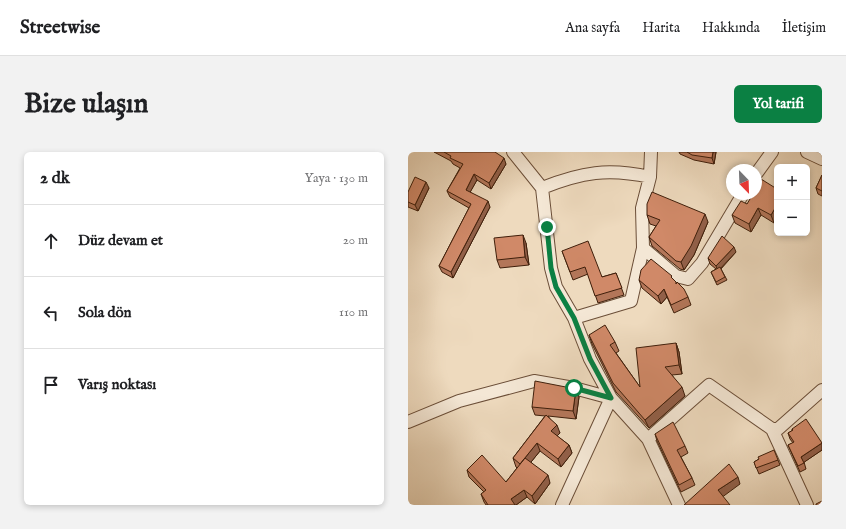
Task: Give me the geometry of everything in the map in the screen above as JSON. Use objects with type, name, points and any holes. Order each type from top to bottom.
[{"type":"street","points":[[513,152],[542,188],[551,268],[556,287],[574,318],[590,359],[611,398],[648,439],[679,505]]},
{"type":"street","points":[[574,318],[631,301],[643,248],[642,208],[650,177],[651,152]]},
{"type":"street","points":[[762,166],[772,152]]},
{"type":"street","points":[[807,152],[822,159]]},
{"type":"street","points":[[542,188],[563,180],[595,172],[626,172],[650,177]]},
{"type":"street","points":[[643,248],[676,276],[688,279],[702,263],[739,200]]},
{"type":"street","points":[[408,422],[459,401],[534,381],[574,388],[611,398]]},
{"type":"street","points":[[648,439],[709,386],[772,429],[807,505]]},
{"type":"street","points":[[772,429],[778,429],[822,390]]},
{"type":"street","points":[[562,505],[611,398]]},
{"type":"building","points":[[444,152],[495,152],[504,158],[489,183],[474,174],[466,190],[488,201],[451,272],[439,266],[471,204],[447,191],[463,164],[450,158],[451,156]]},
{"type":"building","points":[[687,152],[713,152],[712,158],[692,155]]},
{"type":"building","points":[[822,175],[822,191],[816,188]]},
{"type":"building","points":[[415,177],[426,182],[415,205],[408,202],[408,192]]},
{"type":"building","points":[[762,180],[774,187],[774,210],[771,215],[758,208],[749,224],[732,215],[741,201],[747,204],[749,200],[762,200]]},
{"type":"building","points":[[652,192],[705,214],[691,246],[681,262],[676,261],[649,237],[660,220],[647,215],[647,204]]},
{"type":"building","points":[[523,235],[525,257],[497,260],[494,238]]},
{"type":"building","points":[[722,236],[734,247],[716,266],[708,258]]},
{"type":"building","points":[[588,241],[602,277],[616,273],[622,288],[595,296],[585,267],[570,272],[562,251]]},
{"type":"building","points":[[651,259],[672,276],[671,277],[676,284],[677,282],[684,289],[688,297],[671,305],[664,289],[658,296],[639,280],[641,270]]},
{"type":"building","points":[[720,267],[725,277],[716,282],[711,272]]},
{"type":"building","points":[[605,325],[615,342],[610,345],[640,387],[636,348],[676,343],[679,365],[665,367],[682,387],[645,420],[613,383],[589,335]]},
{"type":"building","points":[[535,381],[576,389],[573,411],[532,407]]},
{"type":"building","points":[[546,415],[557,425],[551,431],[569,445],[558,459],[537,443],[520,464],[513,458]]},
{"type":"building","points":[[806,419],[822,443],[801,457],[804,463],[798,466],[788,445],[794,442],[788,433]]},
{"type":"building","points":[[673,422],[685,446],[677,450],[692,478],[679,485],[655,434]]},
{"type":"building","points":[[774,450],[778,460],[756,468],[754,462],[759,459],[758,457]]},
{"type":"building","points":[[482,455],[506,482],[525,458],[548,475],[532,496],[524,490],[511,499],[515,505],[488,505],[481,494],[486,490],[467,470]]},
{"type":"building","points":[[729,464],[738,477],[718,490],[730,505],[684,505]]},
{"type":"building","points":[[822,501],[822,505],[816,505],[816,504]]},
{"type":"route","points":[[547,227],[551,268],[556,287],[574,318],[590,359],[611,398],[574,388]]}]
